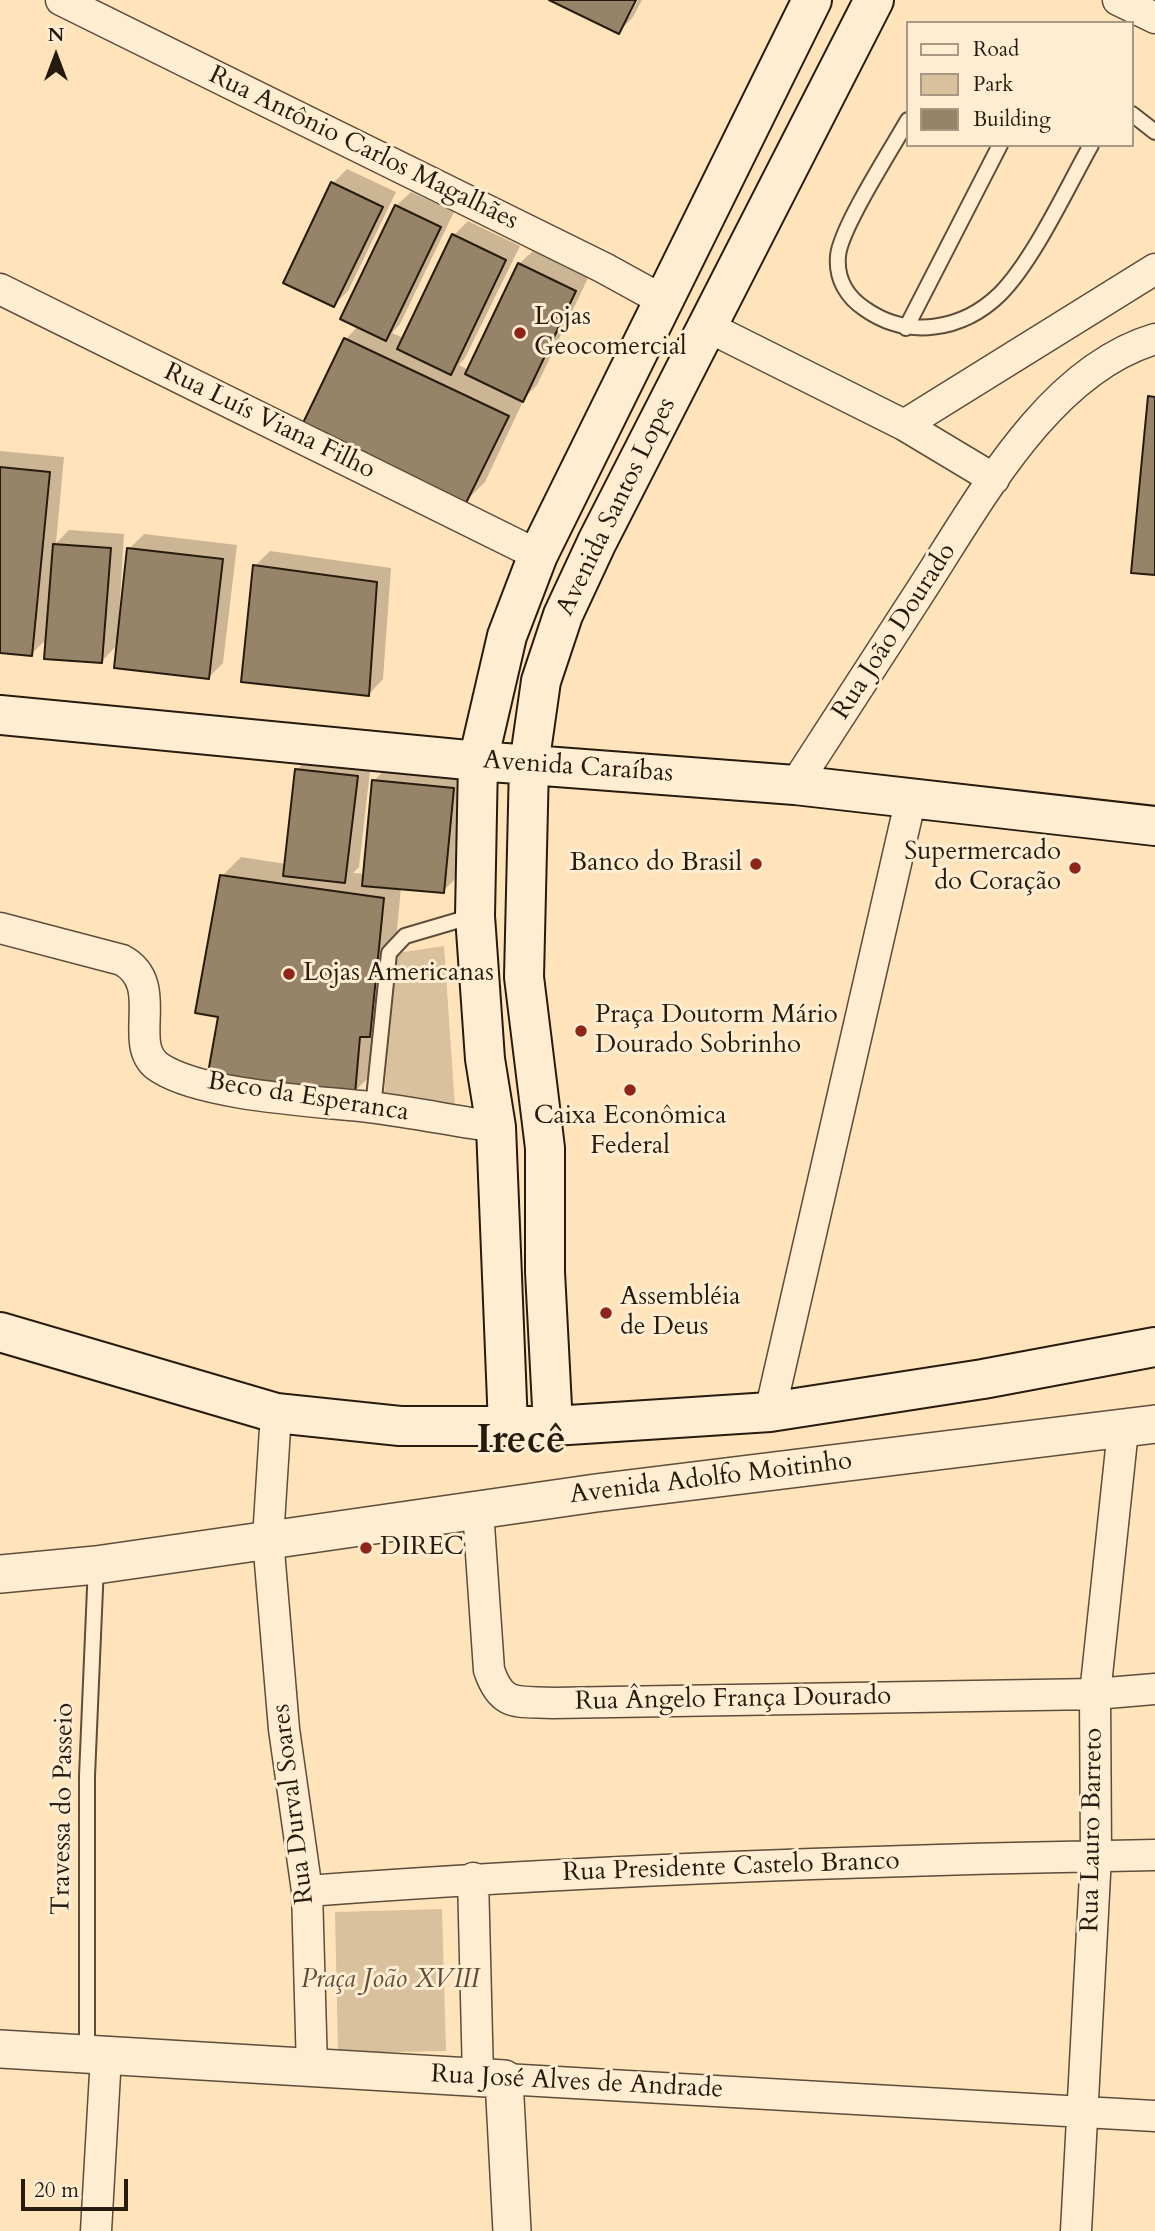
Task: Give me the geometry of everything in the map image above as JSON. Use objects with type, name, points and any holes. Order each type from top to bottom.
[{"type":"main road","name":"Avenida Santos Lopes","points":[[508,1426],[496,1128],[485,1059],[475,916],[478,761],[507,636],[538,555],[812,0]]},
{"type":"main road","name":"Avenida Santos Lopes","points":[[553,1426],[545,1272],[545,1148],[524,977],[529,765],[541,681],[563,615],[706,326],[874,0]]},
{"type":"main road","name":"Avenida Caraíbas","points":[[0,715],[478,761],[795,785],[1155,826]]},
{"type":"main road","points":[[0,1332],[276,1413],[400,1426],[553,1426],[770,1412],[983,1379],[1155,1341]]},
{"type":"street","name":"Rua Antônio Carlos Magalhães","points":[[61,0],[592,261],[664,301]]},
{"type":"street","points":[[1118,0],[1155,18]]},
{"type":"street","points":[[904,425],[1155,269]]},
{"type":"street","name":"Rua Luís Viana Filho","points":[[0,289],[538,555]]},
{"type":"street","points":[[706,326],[904,425],[994,479]]},
{"type":"street","name":"Rua João Dourado","points":[[795,785],[994,479],[1046,414],[1074,384],[1108,359],[1155,339]]},
{"type":"street","points":[[770,1412],[911,798]]},
{"type":"street","name":"Beco da Esperanca","points":[[0,928],[122,960],[135,967],[144,989],[147,1052],[160,1068],[192,1081],[252,1094],[373,1108],[496,1128]]},
{"type":"street","name":"Rua Durval Soares","points":[[276,1413],[268,1539],[284,1729],[307,1891],[312,2069]]},
{"type":"street","name":"Avenida Adolfo Moitinho","points":[[0,1574],[96,1564],[757,1473],[1139,1427]]},
{"type":"street","name":"Rua Lauro Barreto","points":[[1076,2231],[1096,1856],[1095,1694],[1139,1427]]},
{"type":"street","name":"Rua Ângelo França Dourado","points":[[478,1510],[489,1670],[496,1691],[505,1698],[553,1703],[1095,1694],[1155,1689]]},
{"type":"street","name":"Rua Presidente Castelo Branco","points":[[307,1891],[473,1878],[730,1866],[1155,1855]]},
{"type":"street","points":[[473,1878],[491,2078],[512,2231]]},
{"type":"street","name":"Rua José Alves de Andrade","points":[[0,2049],[1155,2116]]},
{"type":"street","points":[[96,2055],[96,2231]]},
{"type":"lane","points":[[1134,116],[1155,132]]},
{"type":"lane","points":[[906,124],[839,247],[838,259],[840,281],[852,300],[884,322],[921,330],[947,325],[972,314],[999,295],[1049,220],[1090,147]]},
{"type":"lane","points":[[906,328],[999,147]]},
{"type":"lane","points":[[373,1108],[388,953],[405,936],[475,916]]},
{"type":"lane","name":"Travessa do Passeio","points":[[96,1564],[87,1776],[96,2055]]},
{"type":"green space","points":[[444,946],[455,1107],[384,1097],[397,953]]},
{"type":"green space","name":"Praça João XVIII","points":[[442,1909],[446,2051],[338,2053],[335,1912]]},
{"type":"building","points":[[549,0],[636,0],[619,34]]},
{"type":"building","points":[[331,182],[383,207],[334,307],[283,283]]},
{"type":"building","points":[[395,205],[441,227],[386,341],[340,319]]},
{"type":"building","points":[[452,234],[506,260],[451,375],[397,349]]},
{"type":"building","name":"Lojas Geocomercial","points":[[518,263],[576,291],[523,402],[465,374]]},
{"type":"building","points":[[344,338],[509,416],[466,503],[302,425]]},
{"type":"building","points":[[1148,396],[1155,397],[1155,575],[1131,573]]},
{"type":"building","points":[[0,467],[50,472],[32,656],[0,653]]},
{"type":"building","points":[[53,544],[111,548],[102,663],[44,659]]},
{"type":"building","points":[[127,548],[223,559],[209,679],[114,668]]},
{"type":"building","points":[[253,565],[377,582],[369,696],[241,682]]},
{"type":"building","points":[[295,769],[358,776],[345,883],[283,876]]},
{"type":"building","points":[[372,780],[454,788],[444,893],[362,886]]},
{"type":"building","name":"Lojas Americanas","points":[[220,875],[384,898],[370,1037],[360,1037],[355,1094],[208,1073],[218,1017],[195,1013]]},
{"type":"place","name":"Lojas Geocomercial","points":[[520,333]]},
{"type":"place","name":"Banco do Brasil","points":[[756,864]]},
{"type":"place","name":"Supermercado do Coração","points":[[1075,868]]},
{"type":"place","name":"Lojas Americanas","points":[[289,974]]},
{"type":"place","name":"Praça Doutorm Mário Dourado Sobrinho","points":[[581,1031]]},
{"type":"place","name":"Caixa Econômica Federal","points":[[630,1090]]},
{"type":"place","name":"Assembléia de Deus","points":[[606,1313]]},
{"type":"place","name":"DIREC","points":[[366,1548]]},
{"type":"district","name":"Irecê","points":[[521,1443]]}]
